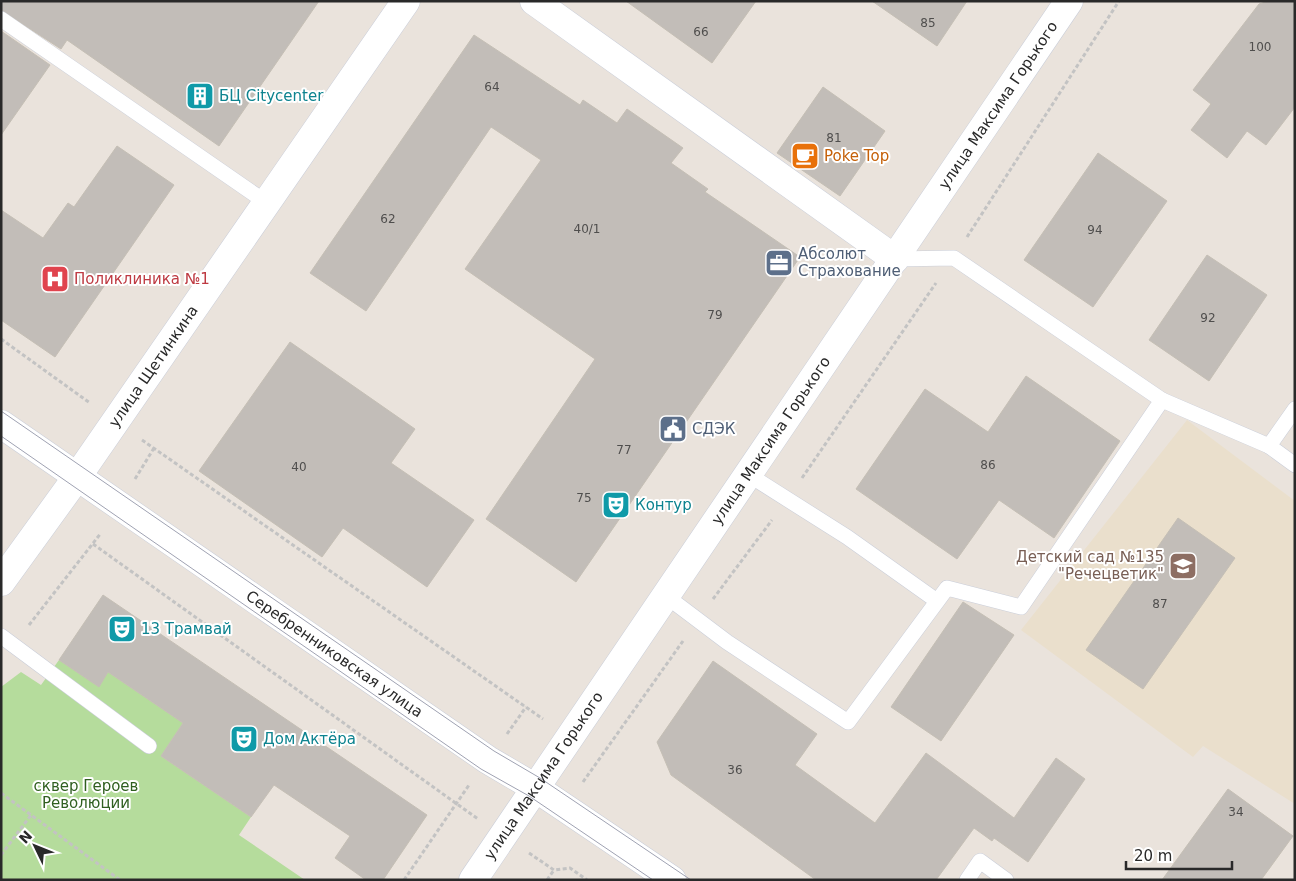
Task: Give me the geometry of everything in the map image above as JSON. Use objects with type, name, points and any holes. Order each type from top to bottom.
[{"type":"street","name":"улица Щетинкина","points":[[1,582],[77,477],[406,1]]},
{"type":"street","points":[[534,1],[895,259]]},
{"type":"street","name":"улица Максима Горького","points":[[473,880],[534,787],[749,475],[1069,1]]},
{"type":"street","name":"Серебренниковская улица","points":[[1,424],[488,760],[565,807],[672,880]]},
{"type":"lane","points":[[1,19],[267,203]]},
{"type":"lane","points":[[895,259],[954,258],[1162,400],[1269,446],[1295,465]]},
{"type":"lane","points":[[666,596],[727,642],[848,722],[946,588],[1021,607],[1162,400]]},
{"type":"lane","points":[[1269,446],[1295,409]]},
{"type":"lane","points":[[749,475],[847,537],[937,601]]},
{"type":"lane","points":[[3,637],[149,746]]},
{"type":"lane","points":[[967,880],[980,861],[1006,880]]},
{"type":"path","points":[[565,807],[698,620],[788,499],[954,258],[1119,1]]},
{"type":"path","points":[[1,338],[116,421],[569,737],[602,755]]},
{"type":"path","points":[[3,637],[27,627],[93,544],[456,804],[404,880]]},
{"type":"path","points":[[1,793],[120,880]]},
{"type":"path","points":[[1,855],[31,814]]},
{"type":"path","points":[[547,880],[554,870],[570,868],[587,880]]},
{"type":"shaded area","name":"Детский сад №135 \"Речецветик\"","points":[[1187,420],[1295,501],[1295,804],[1203,746],[1193,757],[1021,630]]},
{"type":"green space","name":"сквер Героев Революции","points":[[59,660],[98,686],[108,672],[183,723],[161,756],[251,817],[239,835],[305,880],[1,880],[1,687],[21,672],[41,685]]},
{"type":"building","name":"БЦ Citycenter","points":[[1,1],[319,1],[219,146],[67,40],[61,49],[1,10]]},
{"type":"building","points":[[626,1],[756,1],[712,63]]},
{"type":"building","points":[[872,1],[967,1],[937,46]]},
{"type":"building","points":[[1269,1],[1295,1],[1295,107],[1266,145],[1247,131],[1227,158],[1191,130],[1211,104],[1193,90],[1259,4]]},
{"type":"building","points":[[1,31],[50,65],[1,135]]},
{"type":"building","points":[[474,35],[580,105],[583,100],[617,123],[627,109],[683,148],[671,163],[708,189],[705,192],[800,257],[576,582],[486,519],[595,359],[465,269],[541,160],[491,127],[366,311],[310,273]]},
{"type":"building","points":[[823,87],[885,131],[840,196],[777,153]]},
{"type":"building","name":"Поликлиника №1","points":[[117,146],[174,185],[55,357],[1,320],[1,210],[43,238],[68,203],[74,207]]},
{"type":"building","points":[[1098,153],[1167,201],[1093,307],[1024,260]]},
{"type":"building","points":[[1207,255],[1267,295],[1209,381],[1149,340]]},
{"type":"building","points":[[290,342],[415,429],[391,463],[474,520],[427,587],[343,528],[322,557],[199,471]]},
{"type":"building","points":[[1026,376],[1120,441],[1054,538],[999,500],[957,559],[856,489],[925,389],[988,432]]},
{"type":"building","points":[[1178,518],[1235,558],[1143,689],[1086,650]]},
{"type":"building","name":"Дом Актёра","points":[[103,595],[427,815],[383,880],[366,880],[335,858],[350,836],[274,785],[251,817],[161,756],[183,723],[108,672],[99,687],[59,660]]},
{"type":"building","points":[[963,602],[1014,635],[941,741],[891,707]]},
{"type":"building","points":[[713,661],[817,734],[795,765],[875,823],[926,753],[1014,818],[1056,758],[1085,779],[1028,862],[994,838],[992,841],[974,828],[936,880],[816,880],[671,775],[657,742]]},
{"type":"building","points":[[1228,789],[1293,836],[1261,880],[1162,880]]},
{"type":"tram line","points":[[1,411],[494,751],[540,778],[691,880]]},
{"type":"tram line","points":[[1,436],[481,769],[529,796],[653,880]]},
{"type":"place","name":"БЦ Citycenter","points":[[200,96]]},
{"type":"place","name":"Poke Top","points":[[805,156]]},
{"type":"place","name":"Абсолют Страхование","points":[[779,263]]},
{"type":"place","name":"Поликлиника №1","points":[[55,279]]},
{"type":"place","name":"СДЭК","points":[[673,429]]},
{"type":"place","name":"Контур","points":[[616,505]]},
{"type":"place","name":"Детский сад №135 \"Речецветик\"","points":[[1183,566]]},
{"type":"place","name":"13 Трамвай","points":[[122,629]]},
{"type":"place","name":"Дом Актёра","points":[[244,739]]}]
